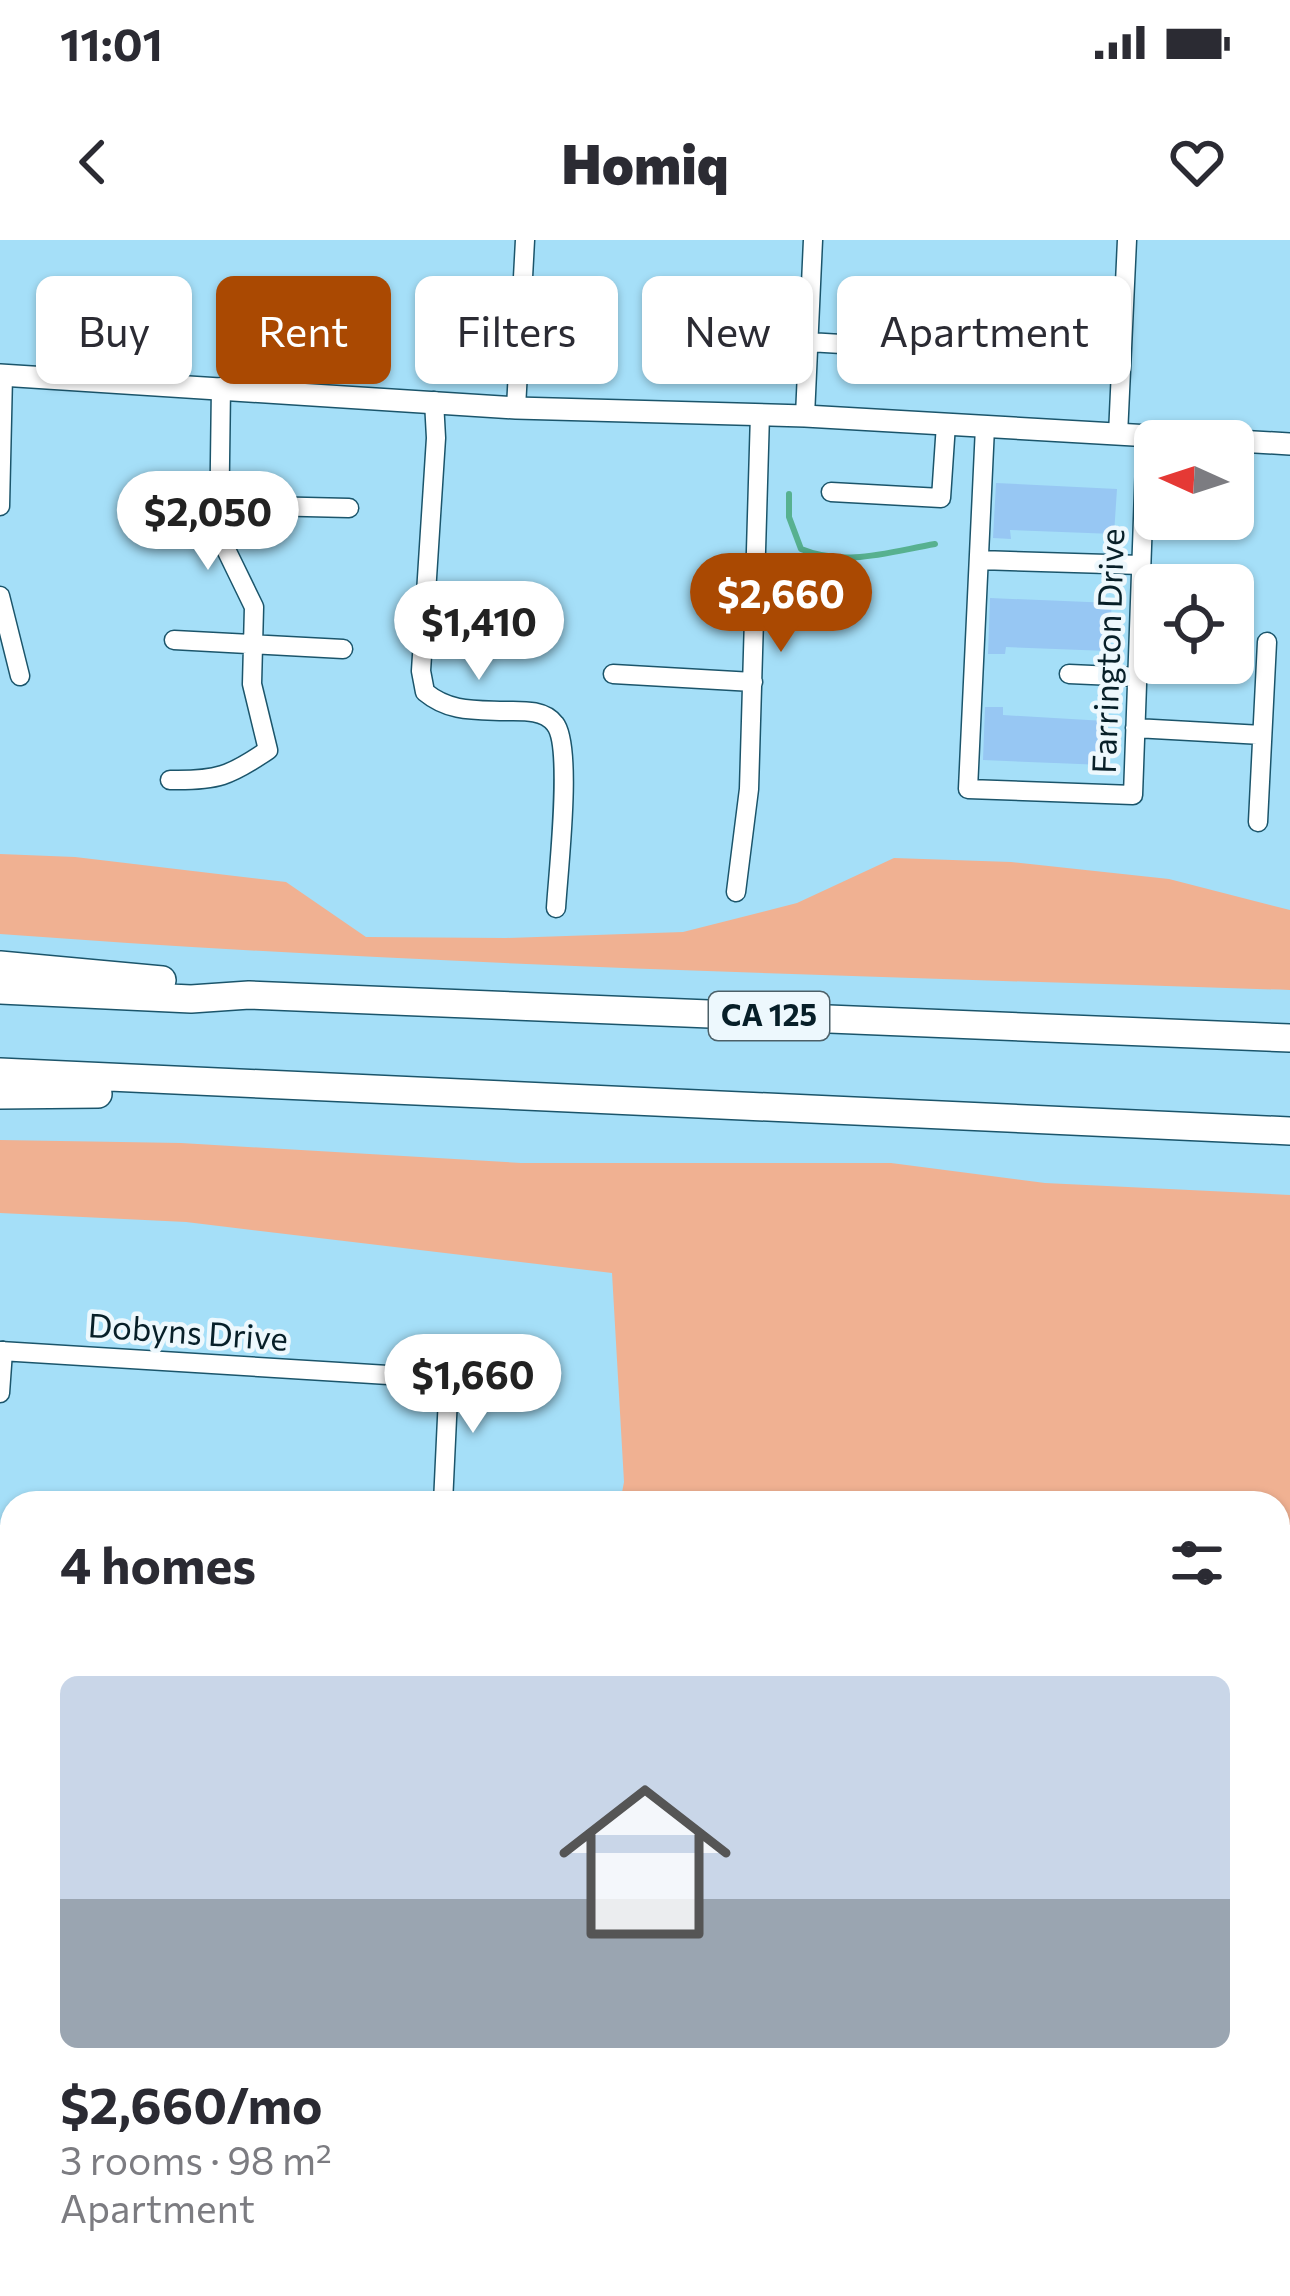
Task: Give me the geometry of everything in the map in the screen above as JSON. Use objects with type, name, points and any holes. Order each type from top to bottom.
[{"type":"highway","points":[[0,965],[228,986],[248,995]]},
{"type":"highway","name":"CA 125","points":[[0,990],[190,999],[248,995],[1290,1038]]},
{"type":"highway","points":[[0,1072],[1290,1131]]},
{"type":"highway","points":[[0,1095],[366,1090]]},
{"type":"main road","points":[[1,375],[516,408],[805,416],[1134,436]]},
{"type":"main road","points":[[1254,442],[1290,444]]},
{"type":"street","points":[[516,408],[525,240]]},
{"type":"street","points":[[811,276],[813,240]]},
{"type":"street","points":[[1118,435],[1127,240]]},
{"type":"street","points":[[0,506],[1,375]]},
{"type":"street","points":[[805,416],[806,384]]},
{"type":"street","points":[[170,780],[211,781],[233,775],[268,750],[252,684],[254,607],[219,535],[221,387]]},
{"type":"street","points":[[434,401],[436,438],[421,670],[425,692],[454,709],[536,712],[553,719],[562,735],[564,762],[556,908]]},
{"type":"street","points":[[736,892],[749,789],[760,414]]},
{"type":"street","points":[[830,492],[941,498],[946,424]]},
{"type":"street","points":[[985,427],[979,560],[1134,565]]},
{"type":"street","points":[[180,504],[350,508]]},
{"type":"street","name":"Farrington Drive","points":[[979,560],[968,789],[1132,795],[1137,684]]},
{"type":"street","points":[[0,596],[20,676]]},
{"type":"street","points":[[174,640],[343,650]]},
{"type":"street","points":[[1258,822],[1268,642]]},
{"type":"street","points":[[613,674],[753,682]]},
{"type":"street","points":[[1069,674],[1134,677]]},
{"type":"street","points":[[1135,728],[1262,735]]},
{"type":"street","points":[[0,1394],[2,1351]]},
{"type":"street","name":"Dobyns Drive","points":[[2,1351],[443,1381],[448,1396],[444,1491]]},
{"type":"shaded area","points":[[0,854],[75,857],[286,882],[366,937],[683,932],[797,903],[894,858],[1011,862],[1169,879],[1290,910],[1290,990],[483,962],[0,934]]},
{"type":"shaded area","points":[[0,1140],[181,1143],[521,1163],[891,1163],[1045,1183],[1290,1195],[1290,1491],[622,1491],[612,1273],[186,1222],[0,1213]]},
{"type":"building","points":[[996,483],[1117,489],[1114,534],[1010,530],[1011,539],[993,538]]},
{"type":"building","points":[[990,598],[1112,603],[1108,651],[1006,647],[1005,654],[988,654]]},
{"type":"building","points":[[985,707],[1003,707],[1003,715],[1105,721],[1103,765],[983,760]]},
{"type":"waterway","points":[[789,494],[789,517],[801,549],[851,557],[935,544]]}]
